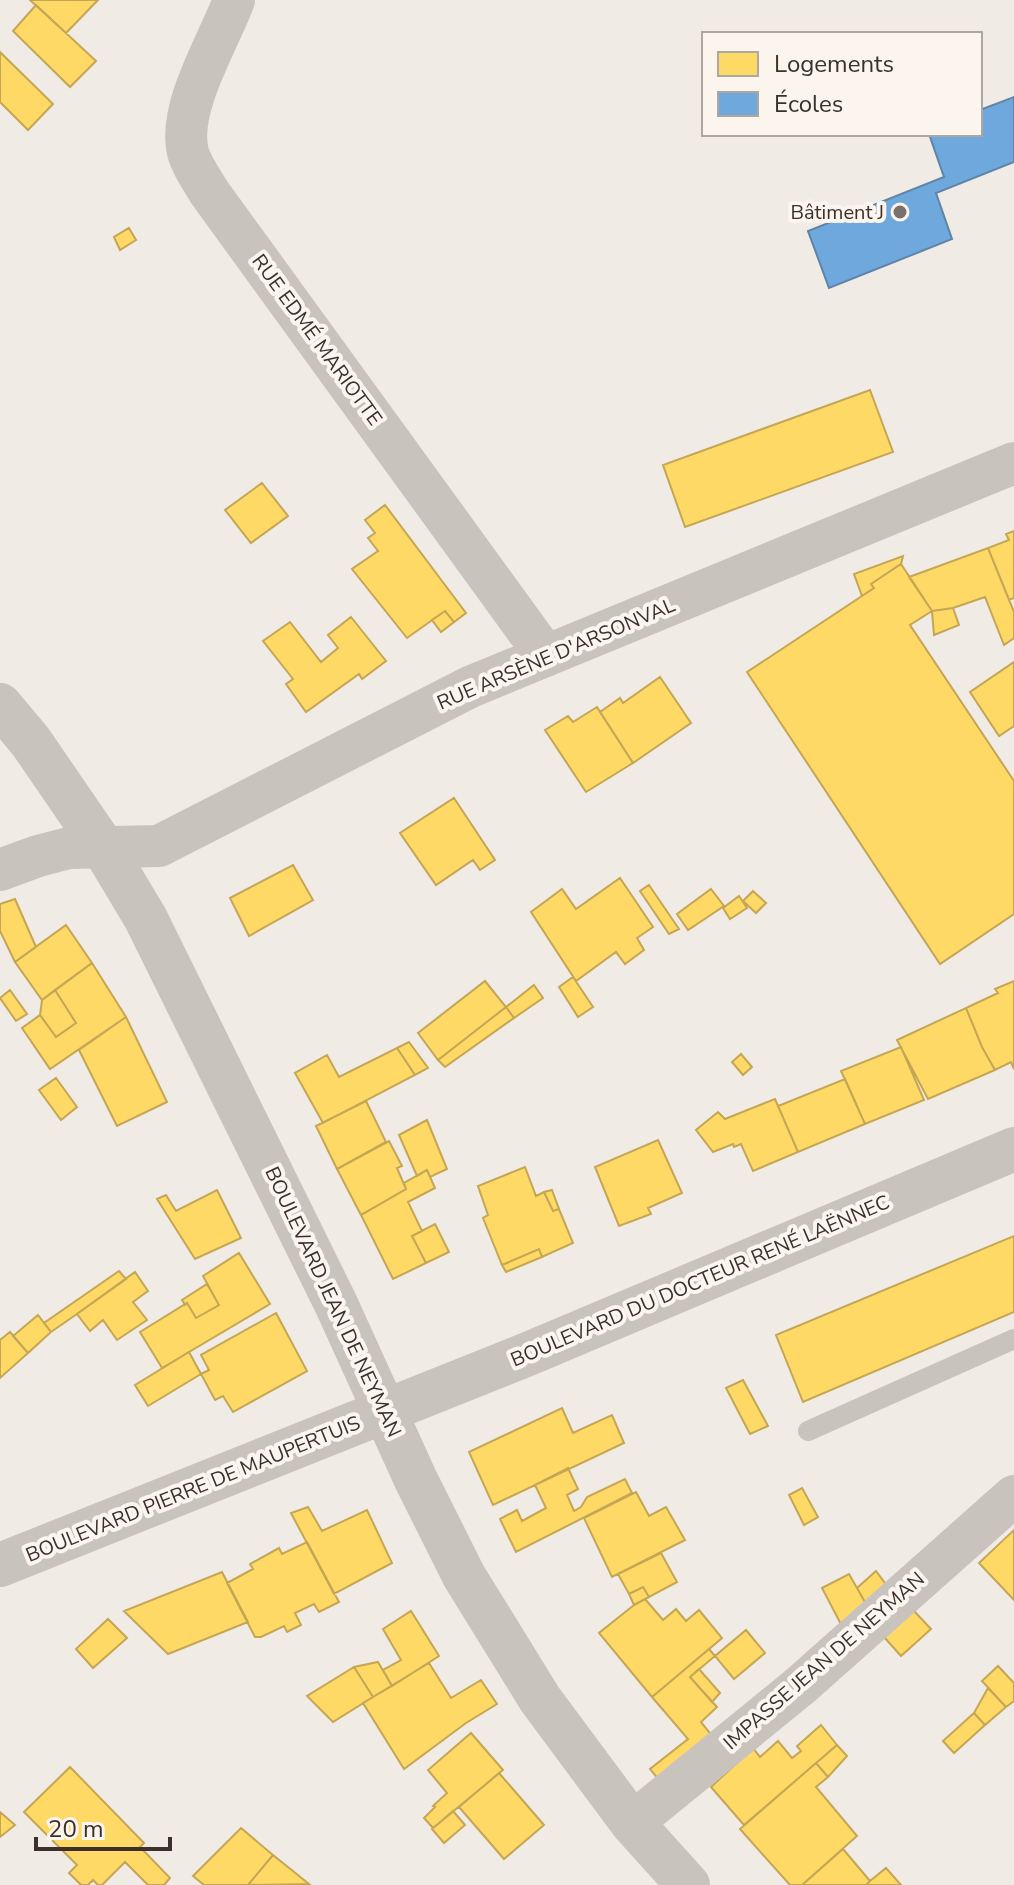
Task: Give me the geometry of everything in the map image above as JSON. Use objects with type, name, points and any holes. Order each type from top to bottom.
[{"type":"street","name":"RUE EDMÉ MARIOTTE","points":[[234,0],[199,81],[188,116],[186,149],[209,192],[546,656]]},
{"type":"street","name":"RUE ARSÈNE D'ARSONVAL","points":[[0,870],[69,848],[159,846],[470,687],[1014,463]]},
{"type":"street","name":"BOULEVARD JEAN DE NEYMAN","points":[[0,705],[31,742],[103,847],[146,919],[336,1304],[416,1480],[464,1576],[540,1699],[632,1823],[688,1885]]},
{"type":"street","name":"BOULEVARD DU DOCTEUR RENÉ LAËNNEC","points":[[386,1412],[1014,1149]]},
{"type":"street","name":"BOULEVARD PIERRE DE MAUPERTUIS","points":[[0,1565],[329,1432],[386,1412]]},
{"type":"street","name":"IMPASSE JEAN DE NEYMAN","points":[[632,1823],[800,1686],[1014,1496]]},
{"type":"lane","points":[[808,1431],[1014,1339]]},
{"type":"building: Logements","points":[[30,0],[98,0],[66,33]]},
{"type":"building: Logements","points":[[36,5],[96,61],[70,87],[13,31]]},
{"type":"building: Logements","points":[[0,52],[53,104],[28,130],[0,102]]},
{"type":"building: Logements","points":[[129,228],[136,240],[120,250],[114,237]]},
{"type":"building: Logements","points":[[870,390],[893,452],[685,527],[663,465]]},
{"type":"building: Logements","points":[[262,483],[288,516],[251,543],[225,510]]},
{"type":"building: Logements","points":[[385,505],[466,613],[454,622],[445,611],[407,638],[352,569],[378,551],[368,538],[375,533],[365,520]]},
{"type":"building: Logements","points":[[1014,531],[1014,598],[1009,600],[988,548],[1009,540],[1006,534]]},
{"type":"building: Logements","points":[[988,548],[1014,612],[1014,638],[1004,645],[985,597],[953,608],[932,611],[909,577]]},
{"type":"building: Logements","points":[[903,556],[901,564],[871,584],[874,588],[862,596],[854,574]]},
{"type":"building: Logements","points":[[901,564],[932,611],[910,625],[1014,781],[1014,914],[940,964],[747,672],[874,588],[871,584]]},
{"type":"building: Logements","points":[[953,608],[959,625],[934,635],[932,611]]},
{"type":"building: Logements","points":[[445,611],[454,622],[441,632],[432,620]]},
{"type":"building: Logements","points":[[351,617],[386,661],[362,679],[359,674],[306,712],[286,684],[293,679],[263,641],[290,622],[321,662],[338,648],[328,635]]},
{"type":"building: Logements","points":[[1014,662],[1014,726],[999,736],[970,692]]},
{"type":"building: Logements","points":[[660,677],[691,723],[633,763],[600,712],[620,698],[623,703]]},
{"type":"building: Logements","points":[[597,707],[633,763],[586,792],[545,730],[568,716],[573,722]]},
{"type":"building: Logements","points":[[454,798],[495,860],[480,870],[473,860],[436,885],[400,833]]},
{"type":"building: Logements","points":[[293,865],[313,900],[249,936],[230,898]]},
{"type":"building: Logements","points":[[620,878],[653,927],[637,938],[644,950],[625,964],[616,952],[576,981],[531,912],[562,889],[576,909]]},
{"type":"building: Logements","points":[[649,885],[679,929],[669,934],[640,891]]},
{"type":"building: Logements","points":[[711,889],[724,906],[688,930],[677,914]]},
{"type":"building: Logements","points":[[753,891],[766,903],[756,913],[743,901]]},
{"type":"building: Logements","points":[[739,896],[747,908],[730,919],[723,908]]},
{"type":"building: Logements","points":[[15,899],[36,947],[15,962],[0,931],[0,904]]},
{"type":"building: Logements","points":[[66,925],[92,963],[42,1000],[15,962]]},
{"type":"building: Logements","points":[[92,963],[126,1017],[50,1069],[22,1028],[40,1015],[56,1037],[76,1023],[55,990]]},
{"type":"building: Logements","points":[[573,977],[593,1007],[578,1017],[559,987]]},
{"type":"building: Logements","points":[[485,981],[506,1007],[438,1060],[418,1033]]},
{"type":"building: Logements","points":[[1014,981],[1014,1069],[1011,1062],[995,1070],[966,1008],[998,993],[995,989]]},
{"type":"building: Logements","points":[[534,985],[543,998],[514,1018],[506,1007]]},
{"type":"building: Logements","points":[[10,990],[27,1014],[16,1021],[0,998]]},
{"type":"building: Logements","points":[[55,990],[76,1023],[56,1037],[40,1015],[42,1000]]},
{"type":"building: Logements","points":[[506,1007],[514,1018],[445,1067],[438,1060]]},
{"type":"building: Logements","points":[[966,1008],[995,1070],[928,1099],[897,1040]]},
{"type":"building: Logements","points":[[126,1017],[167,1102],[117,1126],[79,1050]]},
{"type":"building: Logements","points":[[409,1042],[428,1068],[415,1075],[397,1048]]},
{"type":"building: Logements","points":[[901,1047],[924,1100],[865,1124],[841,1071]]},
{"type":"building: Logements","points":[[397,1048],[415,1075],[323,1123],[295,1073],[327,1055],[339,1077]]},
{"type":"building: Logements","points":[[741,1054],[752,1067],[743,1075],[732,1062]]},
{"type":"building: Logements","points":[[56,1078],[77,1107],[61,1120],[39,1090]]},
{"type":"building: Logements","points":[[845,1079],[865,1124],[798,1152],[778,1106]]},
{"type":"building: Logements","points":[[775,1099],[798,1152],[753,1171],[741,1144],[713,1152],[696,1130],[718,1112],[725,1119]]},
{"type":"building: Logements","points":[[366,1101],[386,1142],[337,1169],[316,1126]]},
{"type":"building: Logements","points":[[427,1120],[447,1169],[430,1177],[427,1170],[417,1176],[399,1135]]},
{"type":"building: Logements","points":[[658,1140],[682,1193],[648,1208],[651,1214],[619,1226],[595,1167]]},
{"type":"building: Logements","points":[[389,1141],[402,1166],[397,1168],[406,1189],[361,1215],[337,1169]]},
{"type":"building: Logements","points":[[525,1167],[536,1196],[544,1192],[553,1211],[559,1209],[573,1243],[542,1257],[539,1249],[502,1265],[483,1218],[488,1215],[478,1186]]},
{"type":"building: Logements","points":[[427,1170],[435,1188],[408,1202],[422,1231],[412,1236],[426,1263],[393,1279],[361,1215],[406,1189],[404,1183]]},
{"type":"building: Logements","points":[[217,1190],[241,1238],[195,1259],[157,1199],[166,1195],[176,1211]]},
{"type":"building: Logements","points":[[552,1190],[559,1209],[553,1211],[544,1192]]},
{"type":"building: Logements","points":[[435,1224],[449,1252],[426,1263],[412,1236]]},
{"type":"building: Logements","points":[[1014,1236],[1014,1312],[803,1402],[776,1335]]},
{"type":"building: Logements","points":[[539,1249],[542,1257],[506,1272],[502,1265]]},
{"type":"building: Logements","points":[[239,1253],[270,1304],[162,1368],[140,1332],[187,1303],[196,1318],[219,1305],[203,1276]]},
{"type":"building: Logements","points":[[119,1271],[126,1279],[51,1332],[44,1323]]},
{"type":"building: Logements","points":[[135,1272],[148,1291],[133,1302],[147,1320],[117,1340],[103,1320],[90,1331],[77,1314]]},
{"type":"building: Logements","points":[[207,1284],[219,1305],[196,1318],[182,1300]]},
{"type":"building: Logements","points":[[276,1313],[307,1371],[233,1412],[223,1396],[215,1400],[201,1374],[209,1370],[201,1355]]},
{"type":"building: Logements","points":[[38,1315],[51,1332],[28,1353],[13,1336]]},
{"type":"building: Logements","points":[[10,1332],[28,1353],[0,1378],[0,1340]]},
{"type":"building: Logements","points":[[189,1352],[201,1374],[148,1406],[135,1385]]},
{"type":"building: Logements","points":[[743,1380],[768,1426],[750,1434],[726,1388]]},
{"type":"building: Logements","points":[[562,1408],[573,1433],[612,1415],[624,1443],[493,1505],[469,1452]]},
{"type":"building: Logements","points":[[568,1468],[578,1489],[567,1495],[574,1511],[581,1507],[587,1497],[625,1479],[632,1493],[516,1552],[500,1519],[517,1510],[522,1521],[546,1508],[535,1485]]},
{"type":"building: Logements","points":[[802,1488],[818,1517],[804,1525],[789,1495]]},
{"type":"building: Logements","points":[[636,1492],[649,1516],[666,1507],[685,1540],[612,1577],[584,1518]]},
{"type":"building: Logements","points":[[308,1507],[322,1531],[367,1510],[392,1563],[334,1594],[291,1513]]},
{"type":"building: Logements","points":[[1014,1530],[1014,1600],[979,1563]]},
{"type":"building: Logements","points":[[307,1542],[339,1602],[319,1612],[314,1604],[295,1613],[301,1625],[287,1632],[284,1626],[255,1637],[227,1583],[253,1569],[250,1564],[279,1548],[282,1554]]},
{"type":"building: Logements","points":[[661,1553],[677,1582],[649,1597],[643,1587],[629,1594],[618,1574]]},
{"type":"building: Logements","points":[[876,1571],[888,1587],[870,1611],[857,1588]]},
{"type":"building: Logements","points":[[222,1572],[248,1622],[168,1654],[124,1611]]},
{"type":"building: Logements","points":[[849,1574],[870,1611],[845,1632],[822,1588]]},
{"type":"building: Logements","points":[[643,1587],[649,1597],[634,1605],[629,1594]]},
{"type":"building: Logements","points":[[645,1599],[663,1620],[676,1609],[686,1621],[699,1610],[722,1638],[652,1697],[599,1633]]},
{"type":"building: Logements","points":[[411,1611],[439,1656],[392,1686],[383,1670],[401,1660],[383,1629]]},
{"type":"building: Logements","points":[[914,1611],[931,1629],[901,1656],[884,1637]]},
{"type":"building: Logements","points":[[108,1619],[127,1638],[93,1668],[76,1649]]},
{"type":"building: Logements","points":[[746,1630],[765,1653],[734,1679],[715,1656]]},
{"type":"building: Logements","points":[[709,1649],[715,1656],[690,1677],[717,1707],[701,1722],[717,1742],[668,1791],[650,1769],[688,1739],[652,1697]]},
{"type":"building: Logements","points":[[378,1662],[392,1686],[373,1697],[354,1667]]},
{"type":"building: Logements","points":[[429,1663],[451,1698],[481,1680],[497,1704],[404,1769],[363,1703]]},
{"type":"building: Logements","points":[[998,1666],[1014,1683],[1014,1701],[1006,1707],[982,1681]]},
{"type":"building: Logements","points":[[354,1667],[373,1697],[333,1722],[307,1696]]},
{"type":"building: Logements","points":[[699,1669],[720,1693],[712,1702],[690,1677]]},
{"type":"building: Logements","points":[[988,1688],[1006,1707],[985,1725],[974,1713]]},
{"type":"building: Logements","points":[[974,1713],[985,1725],[954,1753],[943,1741]]},
{"type":"building: Logements","points":[[821,1725],[837,1745],[744,1825],[711,1787],[753,1748],[760,1757],[778,1741],[792,1758],[801,1751],[797,1746]]},
{"type":"building: Logements","points":[[471,1733],[503,1770],[433,1828],[424,1818],[447,1793],[428,1770]]},
{"type":"building: Logements","points":[[837,1745],[847,1756],[828,1777],[816,1763]]},
{"type":"building: Logements","points":[[816,1763],[828,1777],[816,1787],[857,1836],[802,1885],[790,1885],[740,1829]]},
{"type":"building: Logements","points":[[70,1767],[144,1843],[140,1847],[170,1878],[164,1885],[148,1885],[125,1862],[102,1885],[93,1880],[88,1885],[81,1885],[69,1873],[77,1865],[24,1812]]},
{"type":"building: Logements","points":[[499,1773],[544,1825],[504,1859],[459,1807]]},
{"type":"building: Logements","points":[[453,1811],[465,1825],[444,1843],[432,1829]]},
{"type":"building: Logements","points":[[0,1812],[15,1825],[0,1837]]},
{"type":"building: Logements","points":[[241,1828],[273,1855],[248,1885],[204,1885],[193,1876]]},
{"type":"building: Logements","points":[[843,1849],[870,1881],[866,1885],[802,1885]]},
{"type":"building: Logements","points":[[273,1855],[309,1884],[248,1885]]},
{"type":"building: Logements","points":[[886,1868],[901,1885],[866,1885],[870,1881]]},
{"type":"building: Écoles","name":"Bâtiment J","points":[[1014,97],[1014,162],[936,193],[952,239],[829,288],[808,231],[944,177],[930,136],[982,136],[982,109]]},
{"type":"place","name":"Bâtiment J","points":[[900,212]]}]
